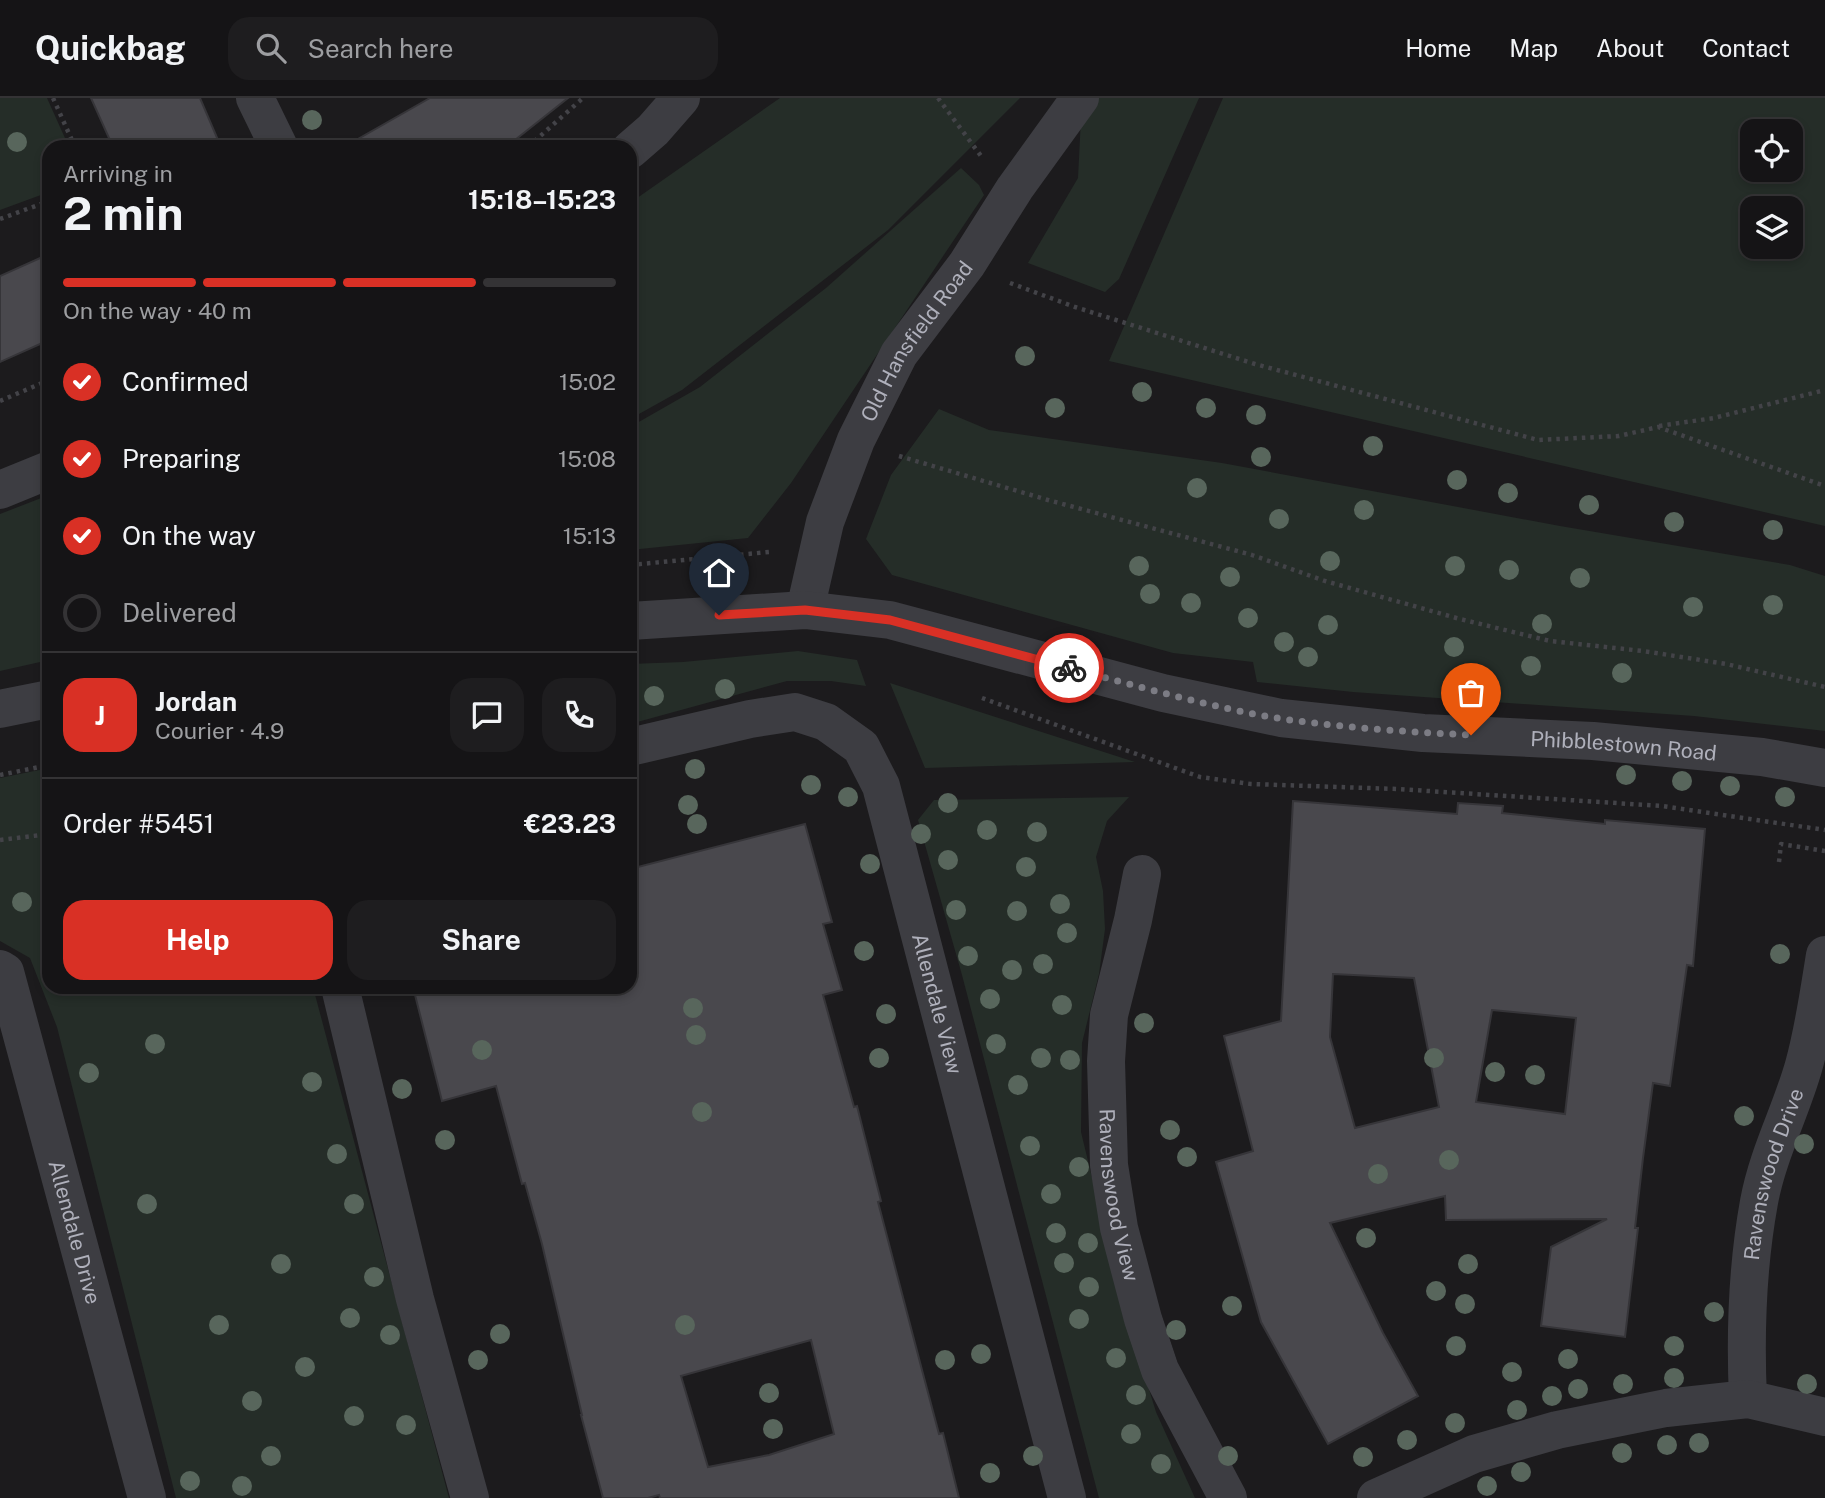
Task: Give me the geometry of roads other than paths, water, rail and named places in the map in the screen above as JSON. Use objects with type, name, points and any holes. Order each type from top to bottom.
[{"type":"street","points":[[255,98],[276,140]]},
{"type":"street","points":[[637,144],[681,98]]},
{"type":"street","name":"Old Hansfield Road","points":[[805,610],[825,522],[856,440],[899,354],[967,264],[1015,188],[1080,98]]},
{"type":"street","points":[[0,490],[42,473]]},
{"type":"street","name":"Phibblestown Road","points":[[637,621],[805,610],[890,620],[1163,693],[1281,718],[1423,733],[1593,741],[1762,757],[1825,768]]},
{"type":"street","points":[[0,709],[42,700]]},
{"type":"street","name":"Allendale View","points":[[637,745],[750,719],[795,712],[826,722],[861,747],[881,786],[1068,1498]]},
{"type":"street","name":"Ravenswood View","points":[[1142,874],[1109,1015],[1109,1165],[1119,1228],[1143,1320],[1160,1370],[1228,1498]]},
{"type":"street","name":"Ravenswood Drive","points":[[1748,1399],[1745,1342],[1748,1282],[1759,1200],[1773,1147],[1804,1066],[1825,955]]},
{"type":"street","name":"Allendale Drive","points":[[0,969],[5,972],[147,1498]]},
{"type":"street","points":[[342,994],[415,1299],[470,1498]]},
{"type":"street","points":[[1376,1498],[1474,1454],[1557,1430],[1666,1408],[1748,1399],[1825,1416]]}]
